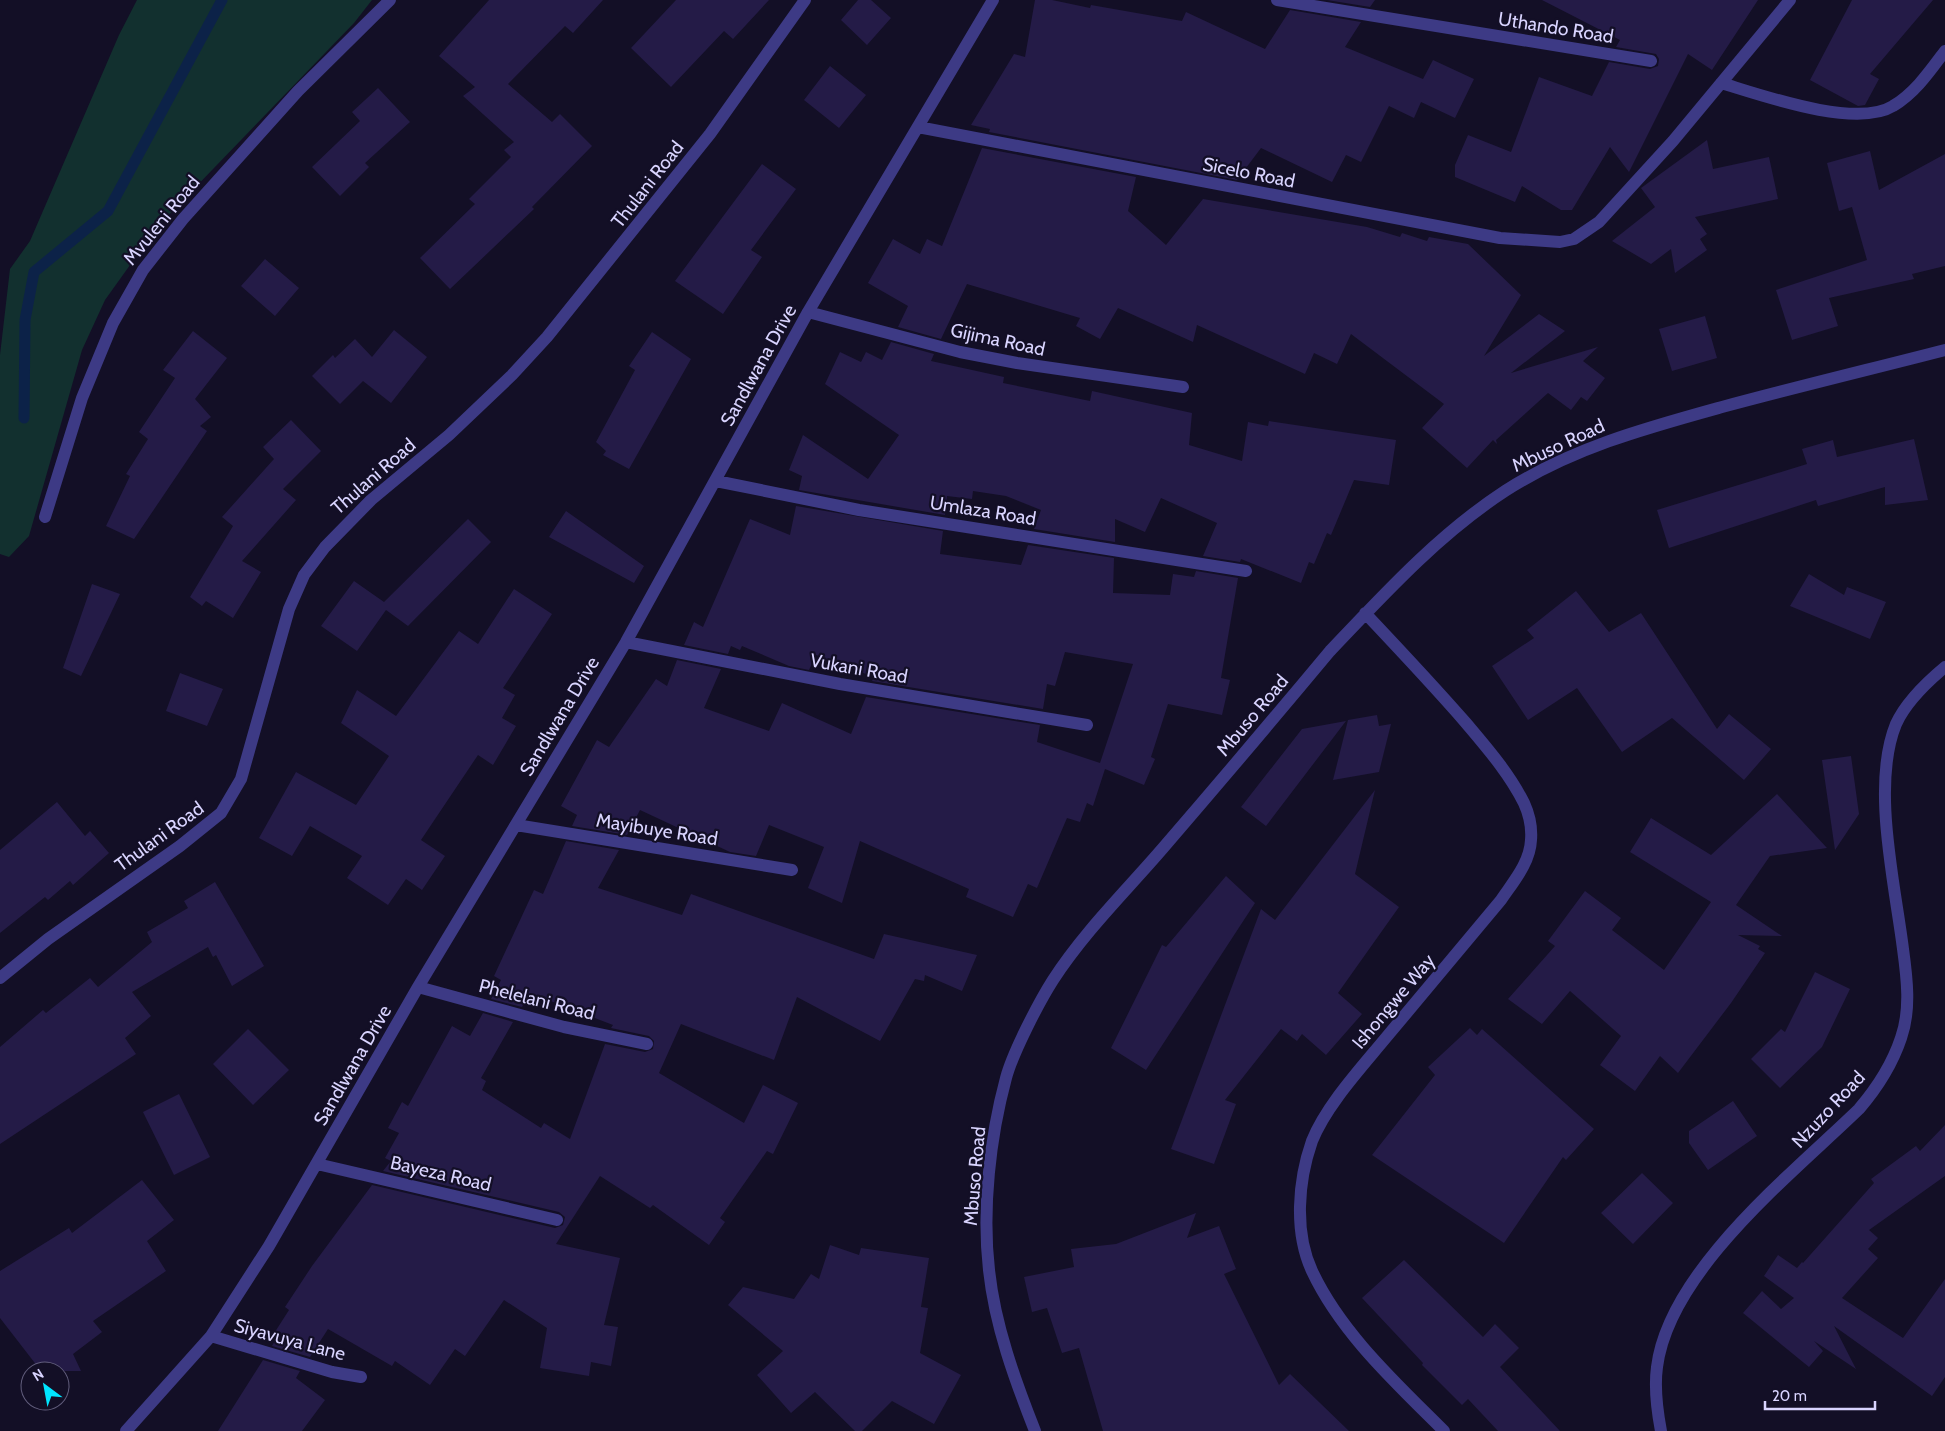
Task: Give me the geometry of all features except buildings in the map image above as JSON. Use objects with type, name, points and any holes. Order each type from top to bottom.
[{"type":"street","name":"Mvuleni Road","points":[[45,517],[82,398],[113,322],[143,270],[183,219],[298,91],[390,0]]},
{"type":"street","name":"Thulani Road","points":[[0,978],[48,939],[180,846],[221,813],[241,779],[289,609],[304,575],[344,525],[449,434],[512,375],[547,337],[710,134],[805,0]]},
{"type":"street","name":"Sandlwana Drive","points":[[126,1431],[210,1336],[264,1254],[418,987],[626,642],[808,312],[993,0]]},
{"type":"street","name":"Uthando Road","points":[[1277,0],[1651,62]]},
{"type":"street","points":[[1790,0],[1722,83],[1818,110],[1861,114],[1890,108],[1904,99],[1923,80],[1945,51]]},
{"type":"street","name":"Sicelo Road","points":[[918,127],[1500,238],[1542,242],[1574,239],[1599,222],[1722,83]]},
{"type":"street","name":"Gijima Road","points":[[808,312],[960,352],[1079,374],[1183,387]]},
{"type":"street","name":"Mbuso Road","points":[[1035,1431],[1009,1360],[988,1270],[987,1209],[992,1145],[1006,1076],[1031,1022],[1053,980],[1097,923],[1330,651],[1365,613],[1419,560],[1477,511],[1546,468],[1596,445],[1651,426],[1945,350]]},
{"type":"street","name":"Umlaza Road","points":[[716,481],[858,510],[1246,571]]},
{"type":"street","name":"Ishongwe Way","points":[[1365,613],[1436,688],[1492,754],[1525,805],[1530,823],[1531,841],[1527,858],[1501,900],[1360,1069],[1327,1115],[1313,1140],[1301,1190],[1300,1220],[1304,1247],[1312,1270],[1327,1297],[1340,1317],[1385,1371],[1444,1431]]},
{"type":"street","name":"Vukani Road","points":[[626,642],[840,684],[1087,725]]},
{"type":"street","name":"Nzuzo Road","points":[[1661,1431],[1655,1398],[1657,1367],[1665,1334],[1680,1302],[1702,1269],[1728,1237],[1859,1110],[1878,1086],[1902,1038],[1907,1011],[1907,981],[1887,824],[1884,776],[1888,750],[1897,723],[1909,704],[1928,681],[1945,667]]},
{"type":"street","name":"Mayibuye Road","points":[[516,825],[792,870]]},
{"type":"street","name":"Phelelani Road","points":[[418,987],[564,1027],[647,1044]]},
{"type":"street","name":"Bayeza Road","points":[[316,1164],[557,1220]]},
{"type":"street","name":"Siyavuya Lane","points":[[210,1336],[332,1372],[361,1377]]},
{"type":"green space","points":[[137,0],[372,0],[354,23],[158,226],[105,300],[82,350],[29,536],[9,557],[0,554],[0,355],[10,269],[30,241],[119,35]]},
{"type":"waterway","points":[[24,418],[25,320],[34,272],[108,211],[222,0]]}]
